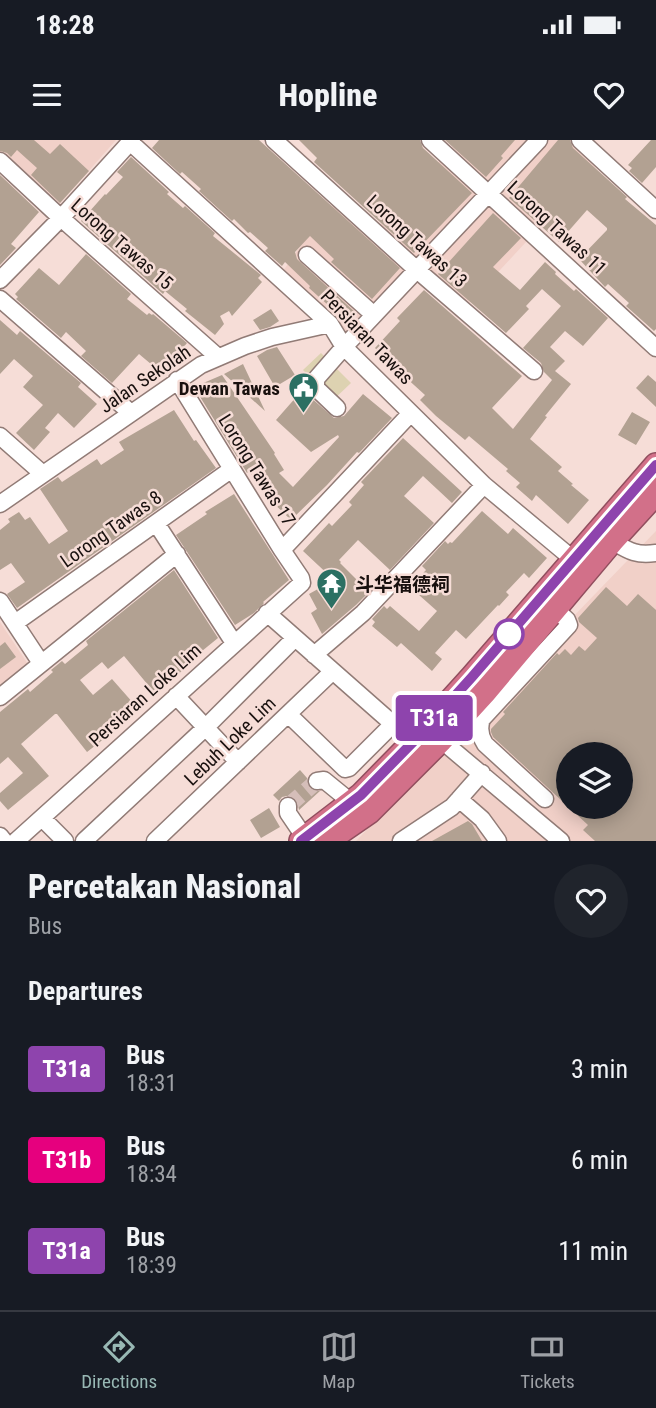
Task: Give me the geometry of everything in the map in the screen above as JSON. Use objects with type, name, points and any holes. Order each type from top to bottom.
[{"type":"highway","points":[[311,840],[361,795],[415,740],[656,465]]},
{"type":"highway","points":[[311,840],[369,812],[442,740],[656,493]]},
{"type":"street","name":"Lorong Tawas 13","points":[[274,140],[417,270],[534,371]]},
{"type":"street","name":"Lorong Tawas 11","points":[[430,140],[656,348]]},
{"type":"street","points":[[338,408],[316,388],[316,379],[539,140]]},
{"type":"street","points":[[580,140],[656,210]]},
{"type":"street","points":[[0,280],[131,141]]},
{"type":"street","name":"Persiaran Tawas","points":[[131,141],[330,324],[344,347],[484,485],[574,560]]},
{"type":"street","name":"Lorong Tawas 15","points":[[0,161],[218,357]]},
{"type":"street","points":[[307,255],[374,315]]},
{"type":"street","points":[[0,299],[131,412]]},
{"type":"street","name":"Jalan Sekolah","points":[[0,504],[201,365],[272,337],[330,324]]},
{"type":"street","name":"Lorong Tawas 17","points":[[177,380],[302,581]]},
{"type":"street","points":[[282,550],[411,413]]},
{"type":"street","points":[[0,436],[43,474]]},
{"type":"street","name":"Lorong Tawas 8","points":[[15,623],[232,469]]},
{"type":"street","points":[[314,655],[363,613],[484,485]]},
{"type":"street","points":[[156,523],[234,643]]},
{"type":"street","points":[[612,541],[631,553],[656,553]]},
{"type":"street","points":[[0,697],[177,554]]},
{"type":"street","name":"Persiaran Loke Lim","points":[[16,841],[302,584],[302,581]]},
{"type":"street","points":[[0,601],[41,663]]},
{"type":"street","points":[[545,799],[485,744],[480,726],[482,719],[569,625],[555,609]]},
{"type":"street","points":[[267,613],[393,724],[415,740],[442,740],[561,841]]},
{"type":"street","points":[[84,841],[206,727],[295,638]]},
{"type":"street","name":"Lebuh Loke Lim","points":[[155,841],[333,671]]},
{"type":"street","points":[[176,696],[238,762]]},
{"type":"street","points":[[288,714],[345,769],[393,724]]},
{"type":"street","points":[[401,841],[452,807],[482,773]]},
{"type":"street","points":[[317,781],[324,780],[351,802]]},
{"type":"street","points":[[458,799],[482,820],[498,841]]},
{"type":"street","points":[[288,806],[288,813],[311,840]]},
{"type":"street","points":[[42,818],[65,841]]},
{"type":"street","points":[[0,836],[4,841]]},
{"type":"shaded area","points":[[0,140],[116,140],[56,208],[0,156]]},
{"type":"shaded area","points":[[459,140],[580,140],[602,160],[463,310],[411,263],[346,339],[281,274],[308,235],[337,201],[375,230]]},
{"type":"shaded area","points":[[321,353],[351,383],[332,401],[303,370]]},
{"type":"shaded area","points":[[656,531],[656,841],[356,841]]},
{"type":"shaded area","points":[[0,622],[30,667],[0,692]]},
{"type":"building","points":[[0,140],[34,140],[50,154],[60,144],[89,171],[60,203],[31,175],[37,168],[17,150],[11,157],[0,151]]},
{"type":"building","points":[[159,140],[259,140],[400,268],[372,299],[331,262],[334,259],[310,236],[295,252],[297,259],[356,313],[347,322],[285,262],[282,266],[265,251],[268,248],[234,219],[232,221],[199,191],[201,189],[152,148]]},
{"type":"building","points":[[299,140],[420,140],[423,148],[472,193],[414,253],[314,162],[317,158]]},
{"type":"building","points":[[445,140],[515,140],[486,177]]},
{"type":"building","points":[[558,140],[570,140],[573,148],[656,225],[654,331],[626,306],[629,303],[608,284],[605,287],[579,259],[607,228],[587,210],[559,242],[509,198]]},
{"type":"building","points":[[651,140],[656,140],[656,167],[642,183],[629,171],[632,168],[628,165]]},
{"type":"building","points":[[131,157],[169,192],[167,194],[215,233],[213,236],[261,275],[258,278],[262,282],[232,316],[229,311],[220,316],[224,324],[215,335],[165,291],[163,294],[81,221],[123,177],[117,172]]},
{"type":"building","points":[[0,175],[39,212],[11,244],[16,248],[0,265]]},
{"type":"building","points":[[493,213],[521,238],[493,267],[520,290],[545,262],[574,291],[576,289],[608,318],[583,346],[565,331],[550,347],[565,361],[555,371],[571,384],[530,439],[562,467],[558,471],[589,500],[568,524],[536,495],[532,501],[516,487],[520,483],[506,471],[508,469],[469,436],[465,440],[436,416],[420,400],[425,395],[375,348],[400,321],[397,318],[424,290],[522,376],[492,408],[513,429],[552,380],[544,372],[541,363],[523,348],[561,306],[542,289],[526,306],[529,309],[506,333],[438,274]]},
{"type":"building","points":[[86,254],[131,294],[127,299],[147,315],[153,314],[187,343],[176,356],[182,362],[164,375],[139,354],[112,383],[81,356],[86,351],[66,332],[61,338],[16,299],[18,297],[15,294],[39,268],[59,285]]},
{"type":"building","points":[[271,309],[279,321],[260,330],[253,320]]},
{"type":"building","points":[[0,320],[17,335],[20,331],[81,383],[78,387],[97,404],[74,428],[58,413],[45,428],[50,432],[34,450],[16,433],[43,405],[23,387],[33,376],[14,359],[0,374]]},
{"type":"building","points":[[277,347],[295,375],[275,387],[257,356]]},
{"type":"building","points":[[243,364],[265,411],[224,374]]},
{"type":"building","points":[[222,375],[275,453],[284,470],[279,473],[293,487],[339,437],[338,435],[311,452],[276,420],[305,387],[309,396],[334,418],[344,416],[363,394],[392,418],[291,520],[265,495],[249,471],[247,473],[194,387]]},
{"type":"building","points":[[648,375],[656,382],[656,407],[636,388]]},
{"type":"building","points":[[174,410],[216,468],[17,608],[7,594],[25,582],[11,563],[0,570],[0,530],[10,522],[8,519],[19,512],[25,520],[30,517],[49,544],[68,531],[40,489],[58,477],[62,482],[97,459],[101,465],[124,450],[119,442]]},
{"type":"building","points":[[632,412],[650,422],[636,445],[618,435]]},
{"type":"building","points":[[403,438],[462,492],[452,503],[423,476],[404,496],[434,523],[390,570],[358,540],[339,560],[369,592],[322,634],[311,613],[317,609],[309,594],[334,580],[303,551],[329,523],[332,526],[352,505],[349,502],[364,485],[361,482]]},
{"type":"building","points":[[234,494],[289,580],[254,613],[235,625],[176,535]]},
{"type":"building","points":[[482,511],[508,534],[513,528],[547,558],[529,578],[524,573],[506,592],[509,595],[466,639],[456,630],[435,653],[442,659],[432,671],[401,643],[397,647],[372,626],[375,622],[372,619],[384,606],[387,609],[390,606],[419,631],[437,611],[410,587],[426,570],[422,566],[445,541],[452,543]]},
{"type":"building","points":[[174,570],[218,638],[186,664],[188,666],[153,691],[124,656],[108,669],[102,662],[80,680],[93,695],[112,679],[134,704],[102,734],[105,738],[87,752],[55,714],[21,744],[49,776],[8,810],[0,801],[0,793],[23,773],[8,757],[0,764],[0,712],[28,689],[30,692],[62,661],[65,664],[88,645],[86,641]]},
{"type":"building","points":[[606,587],[627,606],[638,594],[656,610],[656,841],[595,841],[583,830],[588,825],[582,819],[633,819],[633,742],[556,742],[556,795],[493,737],[491,732],[505,714],[503,712],[557,653],[559,655],[565,649],[571,655],[579,646],[585,651],[597,638],[578,618]]},
{"type":"building","points":[[5,642],[16,657],[0,669],[0,646]]},
{"type":"building","points":[[300,770],[307,778],[309,788],[320,791],[299,810],[294,797],[282,797],[279,801],[273,795]]},
{"type":"building","points":[[269,808],[280,827],[261,838],[250,820]]},
{"type":"building","points":[[468,821],[482,841],[432,841]]},
{"type":"tunnel","points":[[288,806],[317,781]]},
{"type":"bus line","name":"T31a","points":[[301,841],[361,795],[415,740],[656,465]]},
{"type":"place","name":"Dewan Tawas","points":[[303,415]]},
{"type":"place","name":"斗华福德祠","points":[[332,611]]}]
